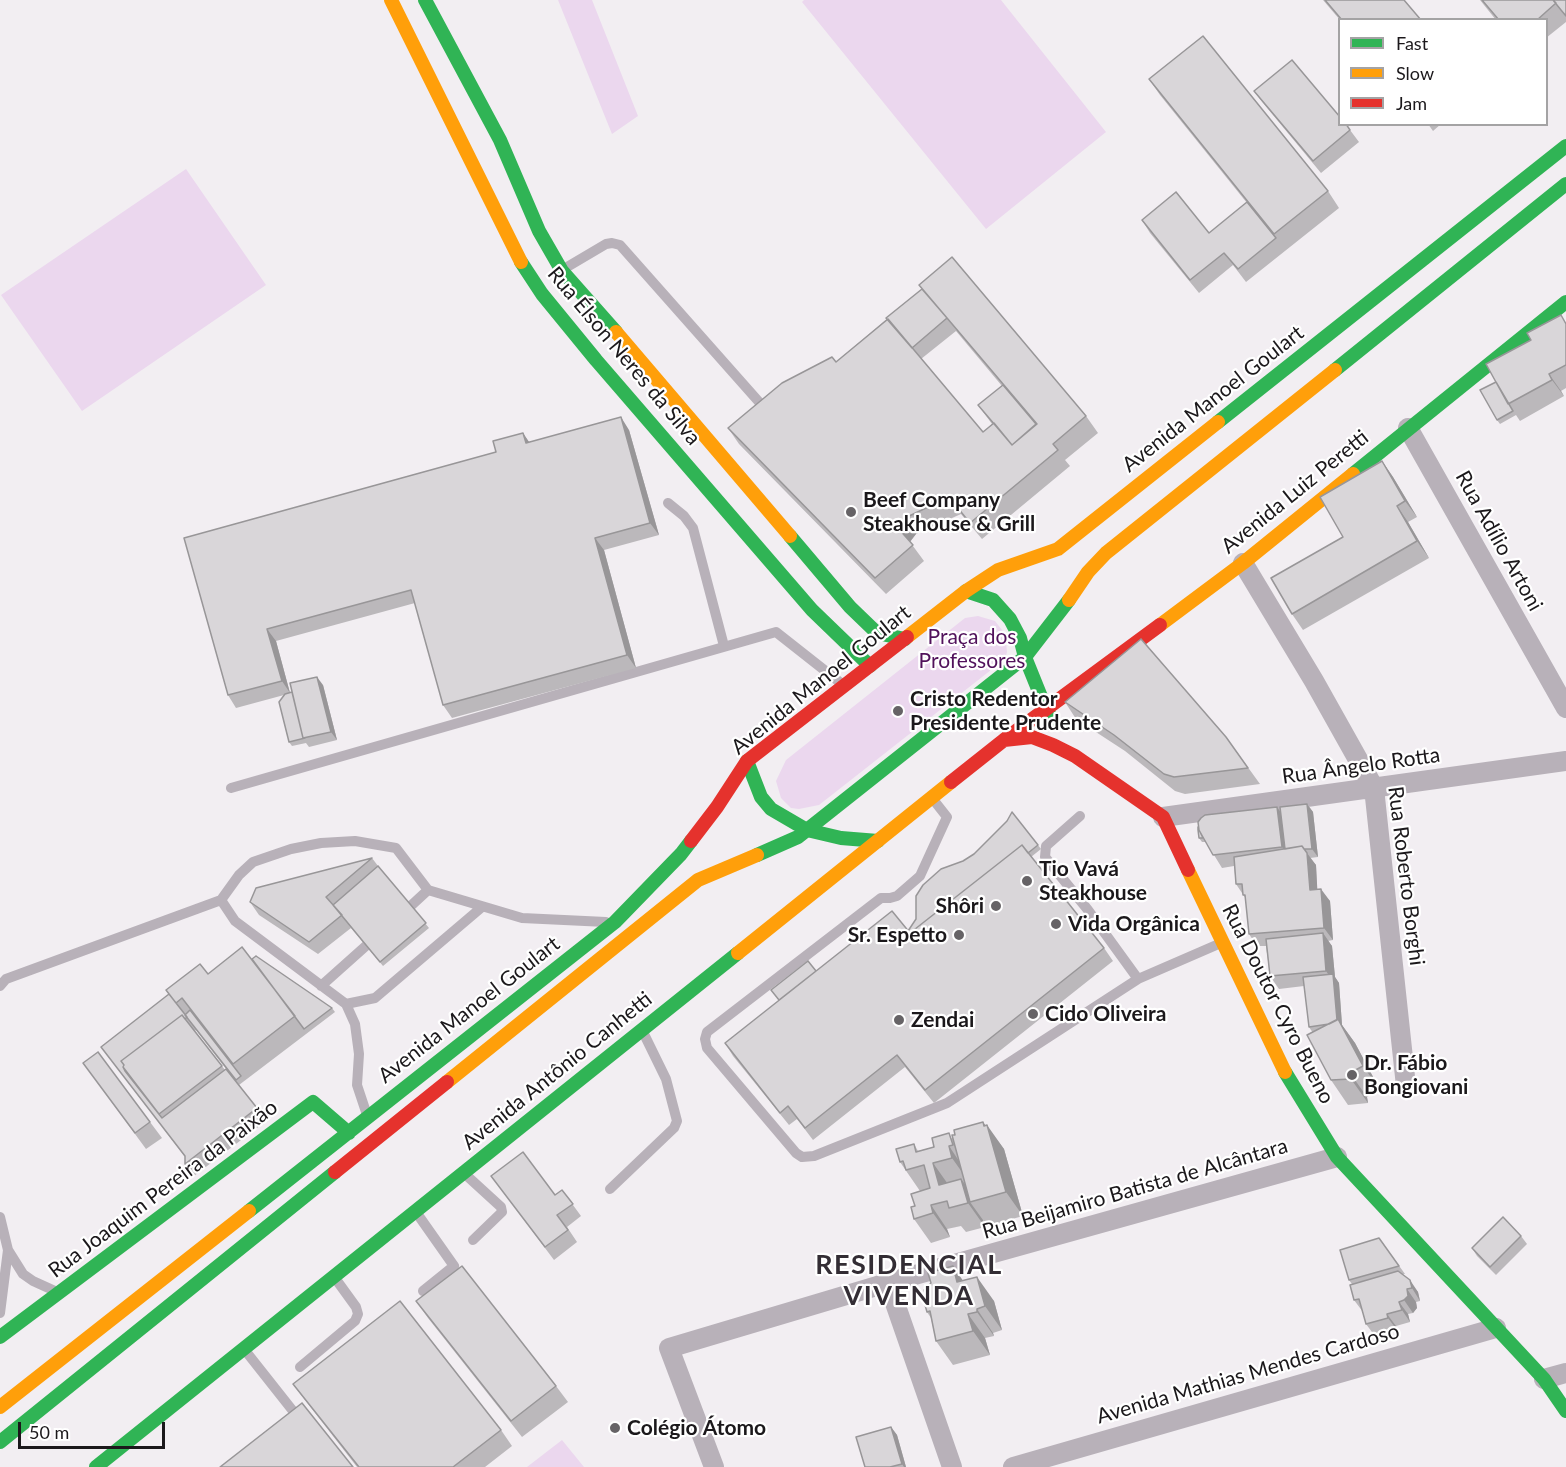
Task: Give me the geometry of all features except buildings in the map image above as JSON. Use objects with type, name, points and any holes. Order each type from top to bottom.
[{"type":"street","name":"Rua Élson Neres da Silva","points":[[391,0],[524,268],[542,294],[596,360],[877,633],[905,639]]},
{"type":"street","name":"Rua Élson Neres da Silva","points":[[425,0],[500,140],[539,231],[562,271],[727,486],[812,610],[870,666]]},
{"type":"street","name":"Avenida Manoel Goulart","points":[[0,1407],[615,922],[681,854],[717,807],[747,761],[966,591],[998,570],[1058,549],[1566,146]]},
{"type":"street","name":"Avenida Manoel Goulart","points":[[0,1442],[698,880],[798,837],[1025,657],[1069,601],[1088,572],[1106,553],[1566,184]]},
{"type":"street","name":"Avenida Luiz Peretti","points":[[1046,709],[1243,562],[1566,302]]},
{"type":"street","name":"Rua Adílio Artoni","points":[[1408,428],[1566,708]]},
{"type":"street","name":"Rua Roberto Borghi","points":[[1243,562],[1374,788],[1406,1086]]},
{"type":"street","points":[[966,591],[993,600],[1010,619],[1020,638],[1025,657],[1046,709],[1076,756]]},
{"type":"street","name":"Avenida Antônio Canhetti","points":[[96,1467],[1004,740],[1046,709]]},
{"type":"street","points":[[1004,740],[1032,737],[1076,756],[1163,817]]},
{"type":"street","points":[[747,761],[761,797],[771,809],[807,830],[841,838],[878,841]]},
{"type":"street","name":"Rua Ângelo Rotta","points":[[1163,817],[1566,761]]},
{"type":"street","name":"Rua Doutor Cyro Bueno","points":[[1163,817],[1282,1067],[1337,1157],[1544,1379],[1566,1411]]},
{"type":"street","name":"Rua Joaquim Pereira da Paixão","points":[[0,1337],[313,1102],[349,1133]]},
{"type":"street","name":"Rua Beijamiro Batista de Alcântara","points":[[714,1467],[669,1348],[888,1283],[1337,1157]]},
{"type":"street","points":[[888,1283],[952,1467]]},
{"type":"street","name":"Avenida Mathias Mendes Cardoso","points":[[1013,1467],[1496,1328]]},
{"type":"street","points":[[1544,1379],[1566,1373]]},
{"type":"lane","points":[[562,271],[606,244],[620,245],[769,414]]},
{"type":"lane","points":[[668,504],[684,516],[693,528],[724,646]]},
{"type":"lane","points":[[231,788],[776,632],[845,686]]},
{"type":"lane","points":[[932,798],[947,817],[920,876],[897,896],[881,898],[707,1032],[705,1039],[707,1048],[796,1153],[802,1157],[814,1156],[946,1102],[1138,979],[1221,943]]},
{"type":"lane","points":[[1080,816],[1046,846],[1045,857],[1088,910],[1138,979]]},
{"type":"lane","points":[[0,986],[6,979],[221,900],[239,875],[253,862],[291,849],[321,843],[355,841],[396,848],[429,890],[522,918],[615,922]]},
{"type":"lane","points":[[393,922],[429,890]]},
{"type":"lane","points":[[221,900],[236,921],[346,1004],[355,1024],[359,1054],[357,1085],[367,1118]]},
{"type":"lane","points":[[346,1004],[375,998],[482,907]]},
{"type":"lane","points":[[321,986],[384,930]]},
{"type":"lane","points":[[610,1189],[674,1128],[677,1120],[666,1079],[642,1031]]},
{"type":"lane","points":[[464,1173],[501,1207],[502,1212],[474,1240]]},
{"type":"lane","points":[[416,1212],[454,1266],[423,1290]]},
{"type":"lane","points":[[0,1217],[8,1250],[23,1274],[61,1293]]},
{"type":"lane","points":[[0,1313],[8,1250]]},
{"type":"lane","points":[[300,1367],[355,1321],[358,1314],[335,1277]]},
{"type":"lane","points":[[244,1349],[293,1411],[295,1416],[293,1422],[284,1428]]},
{"type":"green space","points":[[558,0],[592,0],[638,116],[612,134]]},
{"type":"green space","points":[[804,0],[1001,0],[1106,132],[986,229],[802,2]]},
{"type":"green space","points":[[186,169],[266,285],[82,411],[1,295]]},
{"type":"green space","name":"Praça dos Professores","points":[[978,616],[995,621],[1005,634],[1007,652],[1005,659],[819,805],[799,809],[791,808],[781,798],[776,781],[786,760],[965,618]]},
{"type":"green space","points":[[562,1440],[584,1467],[527,1467]]},
{"type":"traffic: fast","points":[[425,0],[500,140],[539,231],[562,271],[616,332]]},
{"type":"traffic: fast","points":[[1218,422],[1566,146]]},
{"type":"traffic: fast","points":[[1335,370],[1566,184]]},
{"type":"traffic: fast","points":[[521,262],[542,294],[596,360],[812,610],[870,666]]},
{"type":"traffic: fast","points":[[1353,474],[1566,302]]},
{"type":"traffic: fast","points":[[790,536],[850,607],[877,633],[905,639]]},
{"type":"traffic: fast","points":[[966,591],[993,600],[1010,619],[1020,638],[1025,657],[1046,709],[1055,724]]},
{"type":"traffic: fast","points":[[757,855],[798,837],[1025,657],[1069,600]]},
{"type":"traffic: fast","points":[[747,761],[761,797],[771,809],[807,830],[841,838],[878,841]]},
{"type":"traffic: fast","points":[[249,1211],[615,922],[691,841]]},
{"type":"traffic: fast","points":[[96,1467],[738,953]]},
{"type":"traffic: fast","points":[[1285,1072],[1337,1157],[1544,1379],[1566,1411]]},
{"type":"traffic: fast","points":[[0,1337],[313,1102],[349,1133]]},
{"type":"traffic: fast","points":[[0,1442],[335,1172]]},
{"type":"traffic: slow","points":[[391,0],[521,262]]},
{"type":"traffic: slow","points":[[616,332],[790,536]]},
{"type":"traffic: slow","points":[[1069,600],[1088,572],[1106,553],[1335,370]]},
{"type":"traffic: slow","points":[[907,637],[966,591],[998,570],[1058,549],[1218,422]]},
{"type":"traffic: slow","points":[[1160,625],[1243,563],[1353,474]]},
{"type":"traffic: slow","points":[[738,953],[951,782]]},
{"type":"traffic: slow","points":[[447,1082],[698,880],[757,855]]},
{"type":"traffic: slow","points":[[1188,870],[1285,1072]]},
{"type":"traffic: slow","points":[[0,1407],[249,1211]]},
{"type":"traffic: jam","points":[[951,782],[1160,625]]},
{"type":"traffic: jam","points":[[691,841],[717,807],[747,761],[907,637]]},
{"type":"traffic: jam","points":[[1004,740],[1032,737],[1053,745],[1075,756],[1163,817],[1188,870]]},
{"type":"traffic: jam","points":[[335,1172],[447,1082]]},
{"type":"place","name":"Beef Company Steakhouse & Grill","points":[[851,512]]},
{"type":"place","name":"Cristo Redentor Presidente Prudente","points":[[898,711]]},
{"type":"place","name":"Tio Vavá Steakhouse","points":[[1027,881]]},
{"type":"place","name":"Shôri","points":[[996,906]]},
{"type":"place","name":"Vida Orgânica","points":[[1056,924]]},
{"type":"place","name":"Sr. Espetto","points":[[959,935]]},
{"type":"place","name":"Cido Oliveira","points":[[1033,1014]]},
{"type":"place","name":"Zendai","points":[[899,1020]]},
{"type":"place","name":"Dr. Fábio Bongiovani","points":[[1352,1075]]},
{"type":"place","name":"Colégio Átomo","points":[[615,1428]]},
{"type":"district","name":"RESIDENCIAL VIVENDA","points":[[909,1280]]}]
